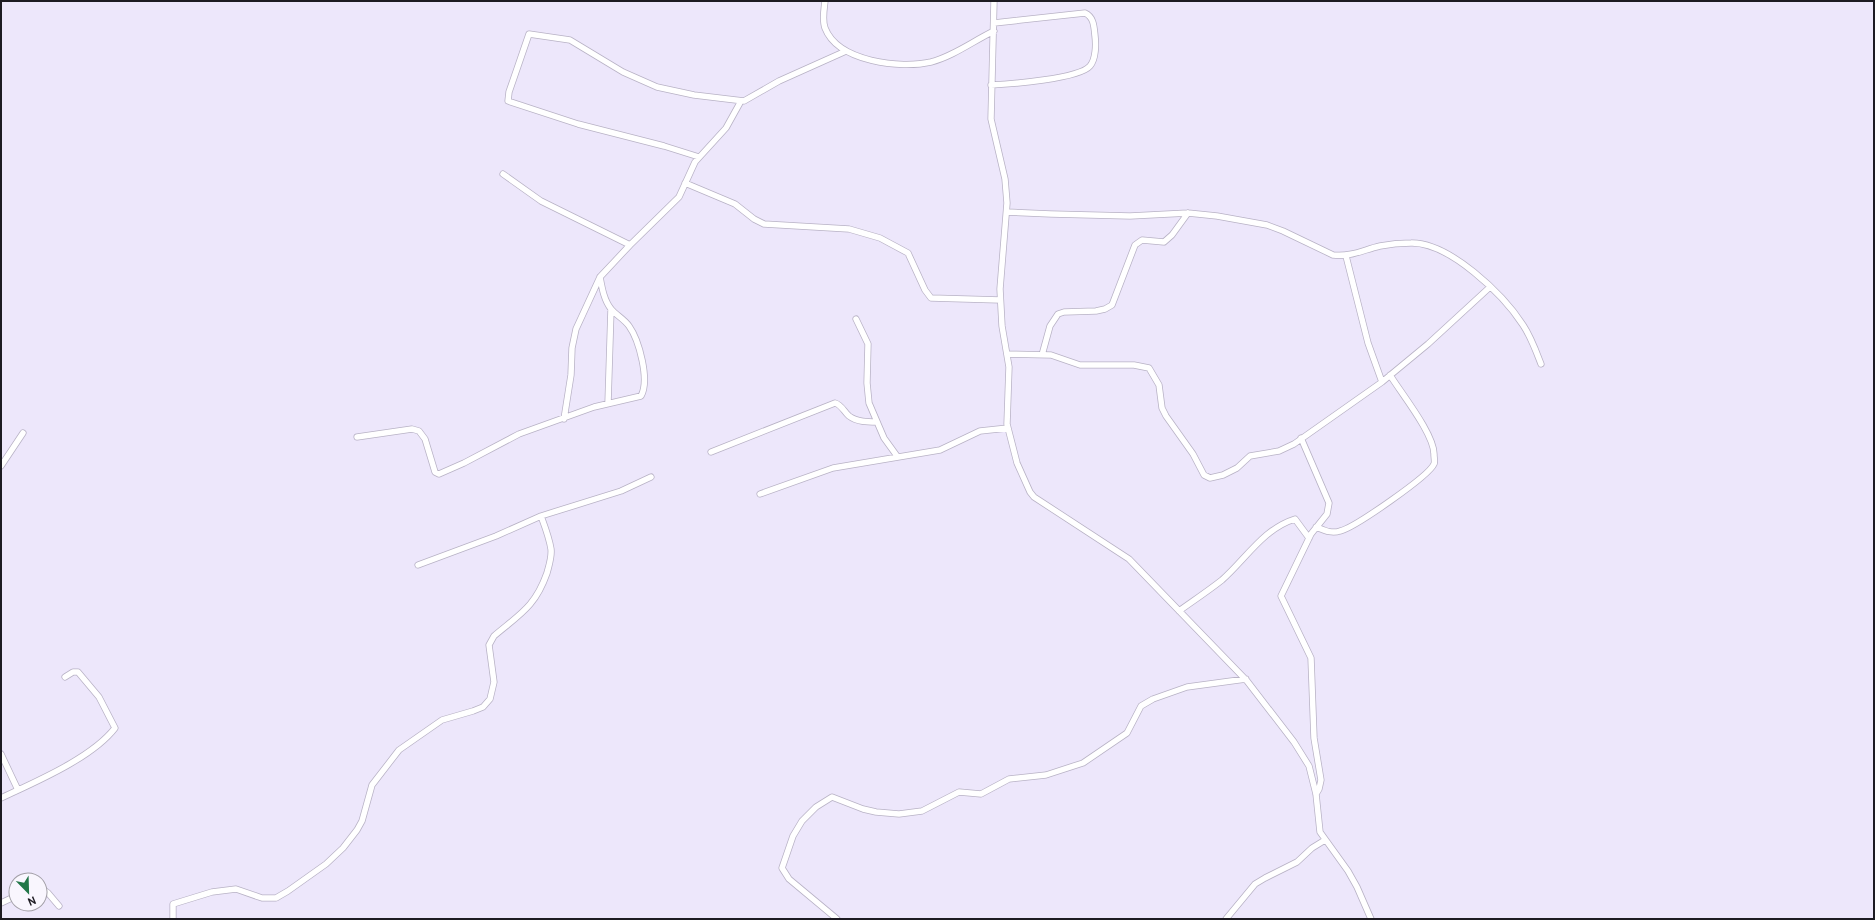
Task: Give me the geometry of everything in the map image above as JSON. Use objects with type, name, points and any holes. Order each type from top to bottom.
[{"type":"street","points":[[825,1],[825,29],[838,46],[846,51],[891,64],[916,64],[930,62],[947,56],[994,31]]},
{"type":"street","points":[[994,1],[991,119],[1005,179],[1007,212],[1000,300],[1002,326],[1008,354],[1008,428],[1017,463],[1030,492],[1034,497],[1129,559],[1246,679],[1309,766],[1316,794],[1319,825],[1325,840],[1348,871],[1357,887],[1371,919]]},
{"type":"street","points":[[991,84],[1034,81],[1085,70],[1092,63],[1095,48],[1093,22],[1090,16],[1085,12],[994,23]]},
{"type":"street","points":[[699,157],[664,146],[578,124],[508,101],[509,92],[529,34],[563,38],[577,42],[623,72],[657,87],[694,95],[741,101],[746,101],[760,90],[846,51]]},
{"type":"street","points":[[564,419],[571,375],[572,348],[576,330],[600,277],[679,197],[699,157],[726,128],[741,101]]},
{"type":"street","points":[[502,174],[541,201],[630,245]]},
{"type":"street","points":[[685,183],[735,204],[754,219],[764,224],[849,229],[880,238],[908,254],[927,294],[931,298],[1000,300]]},
{"type":"street","points":[[1007,212],[1130,216],[1188,213],[1217,216],[1267,225],[1283,230],[1333,255],[1346,256],[1380,246],[1424,243],[1434,246],[1461,263],[1477,274],[1490,287],[1523,325],[1541,364]]},
{"type":"street","points":[[1042,355],[1050,326],[1058,314],[1064,312],[1085,312],[1108,308],[1115,300],[1135,245],[1142,240],[1164,242],[1188,213]]},
{"type":"street","points":[[1346,256],[1368,343],[1382,382]]},
{"type":"street","points":[[357,437],[412,429],[419,431],[423,435],[435,472],[438,474],[464,463],[513,436],[608,403],[641,396],[644,388],[640,349],[635,335],[628,324],[611,309],[605,297],[600,277]]},
{"type":"street","points":[[1008,354],[1054,356],[1080,365],[1134,365],[1149,368],[1160,388],[1162,408],[1166,416],[1187,445],[1207,478],[1216,477],[1230,472],[1251,455],[1279,451],[1301,438],[1382,382],[1490,287]]},
{"type":"street","points":[[608,403],[611,309]]},
{"type":"street","points":[[856,319],[868,344],[868,395],[884,438],[897,456]]},
{"type":"street","points":[[1316,527],[1332,533],[1353,526],[1412,484],[1427,472],[1434,464],[1435,452],[1431,440],[1390,375]]},
{"type":"street","points":[[711,452],[835,403],[839,404],[846,414],[854,419],[877,422]]},
{"type":"street","points":[[760,494],[802,477],[833,468],[945,449],[984,430],[1008,428]]},
{"type":"street","points":[[1,466],[23,434]]},
{"type":"street","points":[[1301,438],[1329,503],[1327,514],[1309,538],[1281,596],[1311,658],[1314,738],[1321,780],[1316,794]]},
{"type":"street","points":[[418,565],[496,536],[541,516],[621,491],[651,477]]},
{"type":"street","points":[[173,919],[172,906],[176,902],[212,892],[238,889],[256,896],[276,898],[288,891],[326,864],[343,848],[362,822],[372,785],[399,750],[440,721],[473,711],[487,704],[490,699],[494,682],[489,659],[489,641],[529,607],[535,600],[550,561],[551,549],[541,516]]},
{"type":"street","points":[[1179,611],[1221,580],[1260,540],[1277,528],[1295,519],[1309,538]]},
{"type":"street","points":[[1,798],[80,757],[109,735],[115,728],[99,697],[78,672],[73,672],[65,677]]},
{"type":"street","points":[[837,919],[789,879],[782,868],[793,836],[802,821],[816,807],[831,797],[837,797],[863,809],[876,812],[899,814],[922,811],[959,792],[981,794],[1003,781],[1046,775],[1082,763],[1127,733],[1141,706],[1152,699],[1187,687],[1246,679]]},
{"type":"street","points":[[1,754],[18,790]]},
{"type":"street","points":[[1226,919],[1255,884],[1297,862],[1312,848],[1325,840]]},
{"type":"street","points":[[48,893],[59,906]]}]
